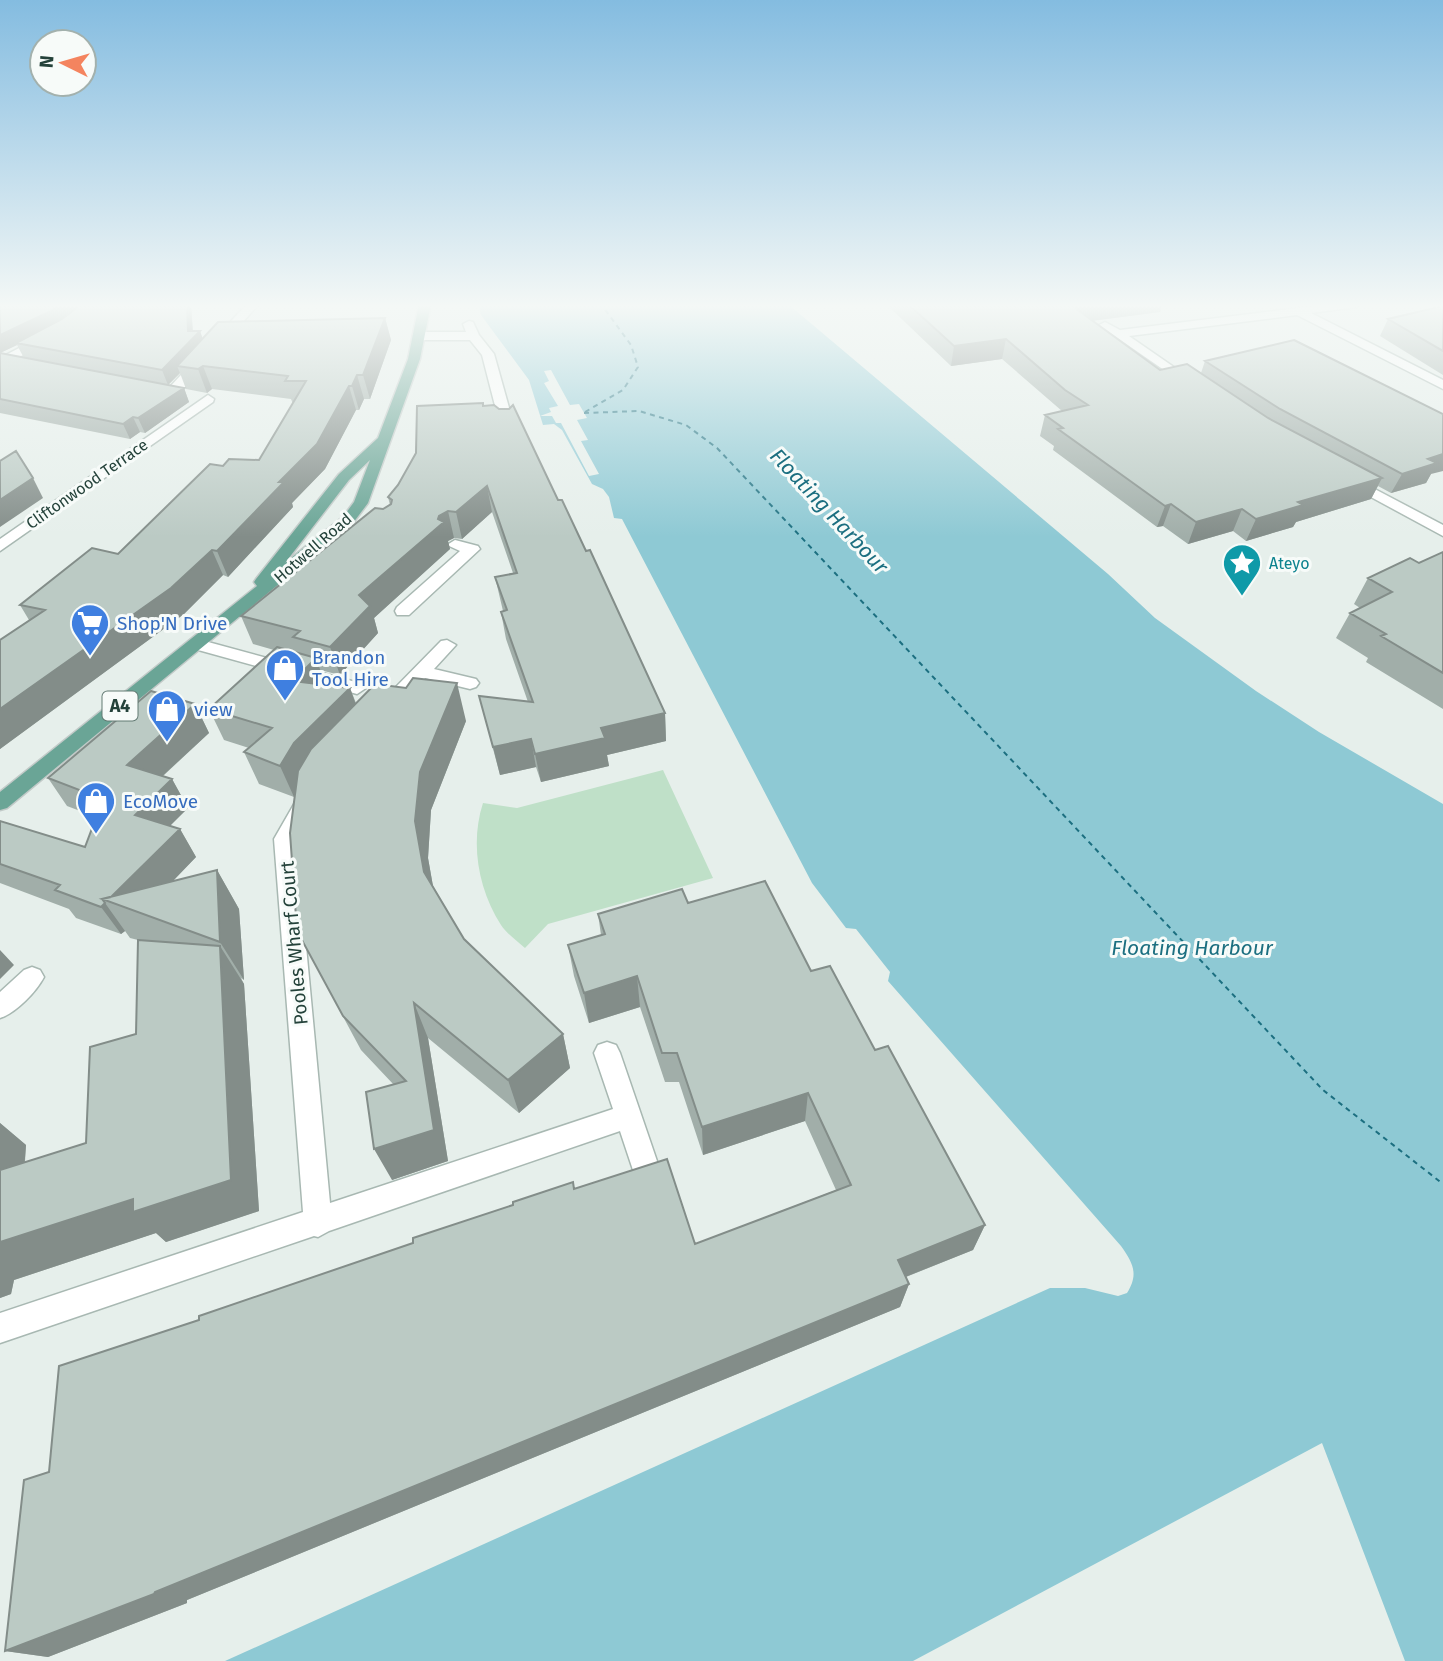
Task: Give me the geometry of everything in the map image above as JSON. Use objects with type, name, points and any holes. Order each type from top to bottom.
[{"type":"main road","name":"Hotwell Road","points":[[0,803],[241,610],[348,520],[361,503],[405,382]]},
{"type":"main road","name":"Hotwell Road","points":[[241,610],[344,477],[384,437]]},
{"type":"street","name":"Cliftonwood Terrace","points":[[0,546],[214,401],[166,391],[175,382]]},
{"type":"street","points":[[495,382],[508,429]]},
{"type":"street","points":[[1188,382],[1201,390]]},
{"type":"street","points":[[1335,471],[1443,531]]},
{"type":"street","points":[[348,520],[368,525]]},
{"type":"street","points":[[403,611],[472,549],[455,545]]},
{"type":"street","points":[[197,644],[357,688]]},
{"type":"street","points":[[384,711],[447,645]]},
{"type":"street","points":[[422,671],[470,683]]},
{"type":"street","points":[[136,692],[162,700]]},
{"type":"street","name":"Pooles Wharf Court","points":[[316,781],[285,839],[318,1223]]},
{"type":"street","points":[[0,1008],[32,976]]},
{"type":"street","points":[[607,1054],[645,1167]]},
{"type":"street","points":[[0,1328],[318,1223],[628,1116]]},
{"type":"green space","points":[[663,770],[713,878],[548,924],[525,948],[501,925],[482,881],[478,865],[477,834],[483,803],[517,808]]},
{"type":"water","name":"Floating Harbour","points":[[529,382],[880,382],[1108,574],[1155,618],[1256,691],[1319,732],[1443,804],[1443,1661],[1405,1661],[1322,1443],[913,1661],[225,1661],[1050,1288],[1085,1288],[1118,1296],[1127,1293],[1133,1280],[1131,1263],[1121,1246],[888,981],[890,972],[856,929],[846,928],[812,883],[622,519],[614,518],[609,497],[603,489],[592,484],[562,430],[554,424],[543,425]]},
{"type":"pier","points":[[557,382],[570,405],[579,404],[587,418],[577,420],[588,440],[581,441],[599,474],[589,476],[561,423],[556,423],[552,416],[540,416],[551,412],[549,408],[558,406],[544,383]]},
{"type":"building","points":[[0,382],[150,382],[184,388],[138,418],[133,417],[123,424],[0,399]]},
{"type":"building","points":[[306,382],[354,382],[317,444],[217,551],[212,550],[171,588],[0,709],[0,640],[45,610],[20,605],[92,548],[118,554],[210,464],[223,466],[229,459],[259,460]]},
{"type":"building","points":[[1055,382],[1213,382],[1268,418],[1382,478],[1298,502],[1303,505],[1256,519],[1242,509],[1196,522],[1171,504],[1165,506],[1058,429],[1063,428],[1045,415],[1088,405]]},
{"type":"building","points":[[1237,382],[1378,382],[1443,414],[1443,454],[1428,459],[1437,463],[1402,474],[1280,409]]},
{"type":"building","points":[[483,403],[483,406],[494,405],[499,409],[509,409],[513,405],[558,500],[562,500],[586,551],[590,550],[665,713],[601,728],[605,738],[535,754],[531,739],[493,747],[479,696],[533,702],[501,612],[507,610],[495,577],[517,573],[487,486],[456,512],[448,511],[439,516],[438,519],[444,522],[359,595],[370,606],[330,647],[293,637],[300,631],[241,616],[375,508],[383,509],[391,504],[392,500],[388,497],[416,453],[417,406]]},
{"type":"building","points":[[16,451],[33,478],[0,500],[0,461]]},
{"type":"building","points":[[1443,552],[1443,673],[1381,636],[1386,634],[1350,613],[1392,592],[1368,578],[1410,558],[1419,563]]},
{"type":"building","points":[[277,647],[316,658],[293,681],[350,688],[294,743],[280,766],[244,752],[272,728],[209,709]]},
{"type":"building","points":[[413,678],[457,683],[420,772],[415,821],[424,872],[464,939],[563,1034],[508,1080],[414,1003],[434,1130],[374,1149],[366,1092],[406,1081],[343,1016],[297,931],[290,833],[298,771],[311,749],[375,684],[406,688]]},
{"type":"building","points":[[151,691],[195,704],[127,765],[172,779],[135,815],[180,829],[111,897],[102,899],[105,903],[101,907],[55,890],[60,885],[0,864],[0,821],[85,847],[103,799],[48,778]]},
{"type":"building","points":[[217,870],[220,942],[102,899]]},
{"type":"building","points":[[765,881],[811,971],[830,966],[875,1050],[888,1046],[985,1225],[898,1260],[909,1284],[154,1594],[5,1651],[24,1480],[49,1472],[59,1366],[199,1320],[199,1316],[413,1243],[413,1238],[513,1205],[513,1202],[573,1182],[574,1189],[667,1159],[695,1244],[851,1185],[808,1093],[702,1127],[677,1053],[662,1053],[637,976],[584,993],[568,945],[605,934],[598,914],[682,889],[688,903]]},
{"type":"building","points":[[138,940],[220,946],[231,1180],[133,1212],[133,1199],[0,1242],[0,1170],[86,1143],[90,1047],[136,1034]]},
{"type":"ferry route","points":[[585,412],[623,390],[629,382]]},
{"type":"ferry route","points":[[584,413],[639,411],[686,425],[717,448],[1323,1090],[1443,1184]]},
{"type":"place","name":"Ateyo","points":[[1242,597]]},
{"type":"place","name":"Shop'N Drive","points":[[90,657]]},
{"type":"place","name":"Brandon Tool Hire","points":[[285,702]]},
{"type":"place","name":"view","points":[[167,743]]},
{"type":"place","name":"EcoMove","points":[[96,835]]}]
